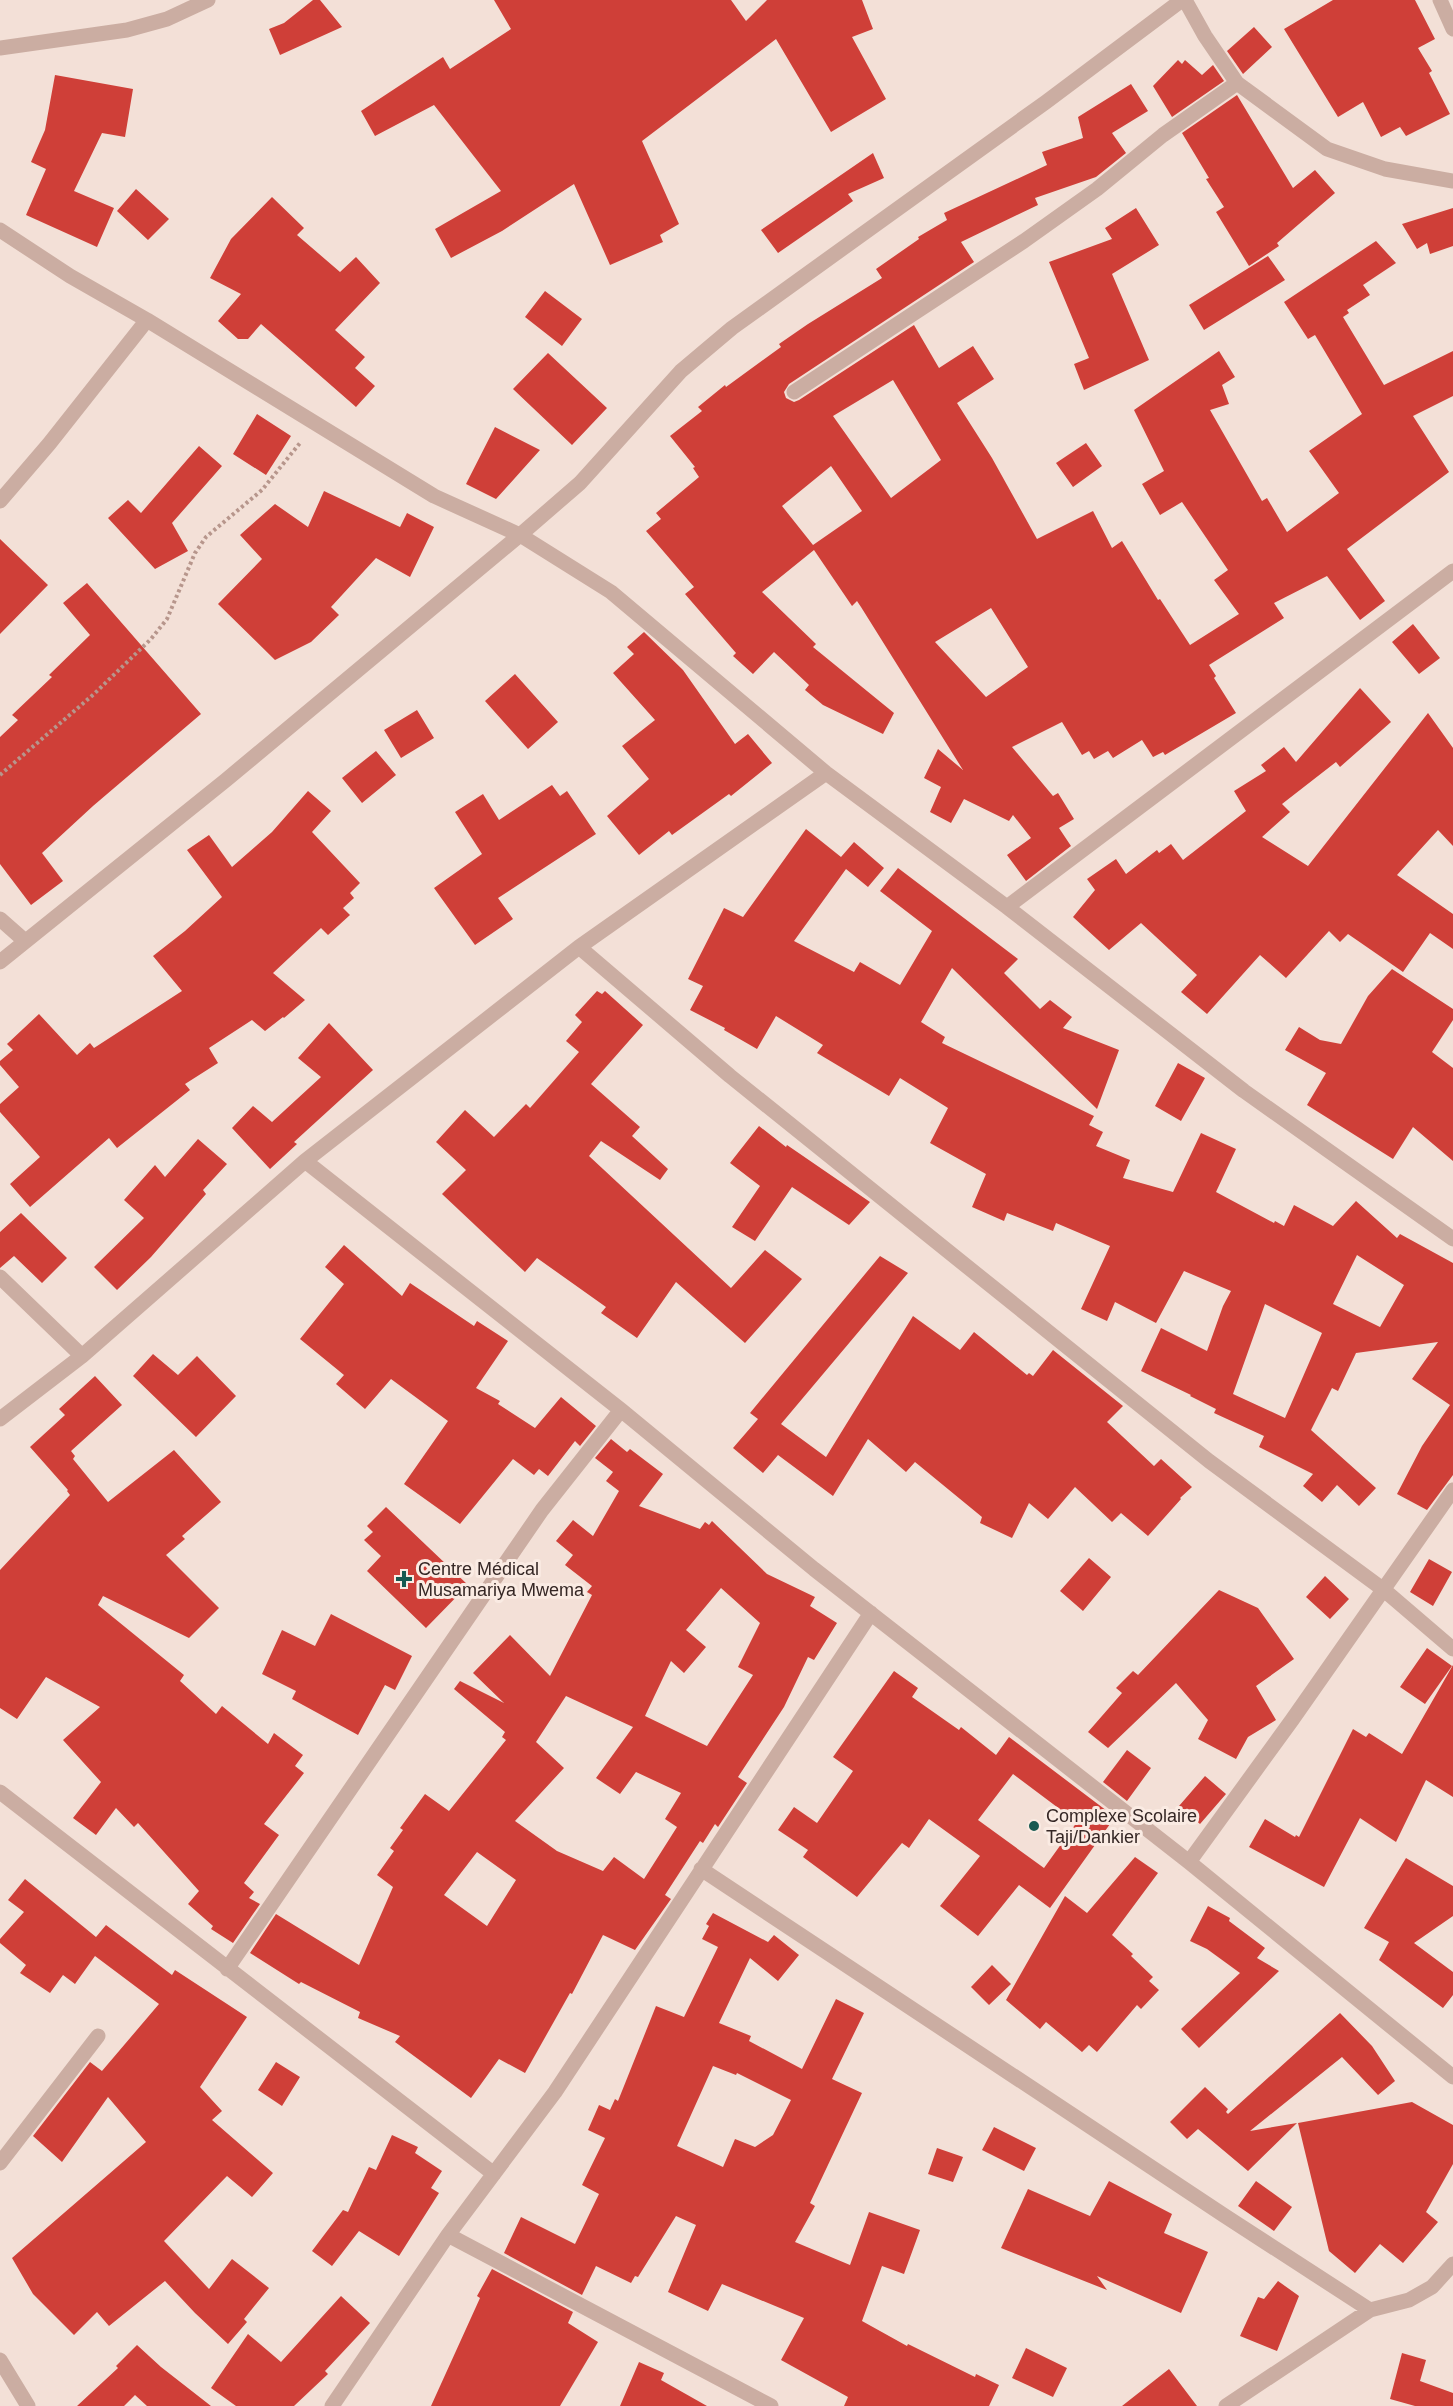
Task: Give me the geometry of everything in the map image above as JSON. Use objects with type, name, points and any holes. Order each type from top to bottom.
[{"type":"street","points":[[0,48],[127,30],[167,19],[208,0]]},
{"type":"street","points":[[0,962],[226,780],[520,535],[580,483],[681,371],[732,328],[1046,102],[1183,0],[1237,83],[1327,149],[1385,169],[1453,181]]},
{"type":"street","points":[[1440,0],[1453,29]]},
{"type":"street","points":[[794,392],[1024,241],[1097,189],[1163,135],[1237,83]]},
{"type":"street","points":[[0,230],[70,276],[147,320],[434,496],[520,535],[611,592],[826,773],[1007,907],[1244,1091],[1453,1239]]},
{"type":"street","points":[[0,501],[49,444],[147,320]]},
{"type":"street","points":[[1007,907],[1453,570]]},
{"type":"street","points":[[0,1419],[82,1356],[306,1161],[579,947],[826,773]]},
{"type":"street","points":[[0,919],[25,941]]},
{"type":"street","points":[[579,947],[730,1076],[1209,1461],[1384,1590],[1453,1649]]},
{"type":"street","points":[[306,1161],[621,1410],[814,1569],[1189,1862],[1453,2077]]},
{"type":"street","points":[[0,1277],[82,1356]]},
{"type":"street","points":[[227,1970],[542,1510],[621,1410]]},
{"type":"street","points":[[1189,1862],[1453,1490]]},
{"type":"street","points":[[332,2406],[448,2235],[555,2092],[871,1613]]},
{"type":"street","points":[[0,1792],[172,1924],[227,1970],[494,2174]]},
{"type":"street","points":[[702,1869],[1215,2210],[1370,2310]]},
{"type":"street","points":[[0,2163],[98,2036]]},
{"type":"street","points":[[448,2235],[771,2406]]},
{"type":"street","points":[[1226,2406],[1370,2310],[1409,2300],[1432,2287],[1453,2264]]},
{"type":"street","points":[[0,2360],[28,2406]]},
{"type":"path","points":[[0,775],[94,694],[151,639],[167,619],[195,553],[206,537],[262,490],[316,423]]},
{"type":"building","points":[[313,0],[320,0],[342,27],[280,55],[269,29],[284,23]]},
{"type":"building","points":[[494,0],[731,0],[746,21],[767,0],[862,0],[873,29],[852,37],[886,99],[831,132],[776,39],[642,141],[679,224],[660,235],[663,242],[610,265],[574,184],[502,231],[451,258],[435,229],[501,191],[434,105],[375,136],[361,111],[443,57],[450,69],[511,29]]},
{"type":"building","points":[[1333,0],[1415,0],[1435,39],[1418,48],[1432,71],[1429,73],[1450,114],[1406,136],[1400,127],[1381,137],[1363,102],[1338,117],[1284,29]]},
{"type":"building","points":[[1254,27],[1272,47],[1243,74],[1227,51]]},
{"type":"building","points":[[1178,60],[1182,64],[1185,60],[1202,75],[1213,65],[1224,81],[1172,117],[1153,86]]},
{"type":"building","points":[[55,75],[133,89],[125,137],[102,133],[74,191],[114,208],[97,247],[26,215],[46,169],[31,162],[45,130]]},
{"type":"building","points":[[1131,84],[1148,111],[1112,133],[1126,153],[1096,177],[1035,198],[1038,205],[961,242],[974,262],[789,384],[784,392],[786,398],[794,402],[799,400],[914,325],[939,368],[973,346],[994,379],[957,403],[992,458],[1037,539],[1093,511],[1112,548],[1122,541],[1158,600],[1160,599],[1190,645],[1239,614],[1214,580],[1228,570],[1182,502],[1160,515],[1142,484],[1164,471],[1134,410],[1219,351],[1235,377],[1222,385],[1229,404],[1210,410],[1262,501],[1267,498],[1287,532],[1339,493],[1309,451],[1362,414],[1315,335],[1308,339],[1284,302],[1376,241],[1396,263],[1363,285],[1370,295],[1347,310],[1349,313],[1343,317],[1384,385],[1453,351],[1453,396],[1413,416],[1449,472],[1347,549],[1385,601],[1360,620],[1327,576],[1274,603],[1284,618],[1209,665],[1216,676],[1214,678],[1236,713],[1165,755],[1163,752],[1153,757],[1142,740],[1113,758],[1108,751],[1094,759],[1089,751],[1082,755],[1062,722],[1012,747],[1053,796],[1058,793],[1074,819],[1059,828],[1071,846],[1026,881],[1007,855],[1031,838],[1013,815],[1009,821],[964,799],[951,823],[930,812],[941,787],[924,778],[938,749],[963,770],[857,601],[852,606],[814,550],[762,592],[816,644],[813,647],[894,713],[883,734],[823,705],[805,690],[809,685],[774,652],[753,674],[733,656],[736,653],[685,594],[694,587],[646,531],[661,519],[656,513],[699,477],[693,468],[695,467],[670,436],[702,411],[698,407],[725,385],[726,387],[781,347],[779,344],[882,278],[876,269],[919,239],[918,237],[947,220],[944,213],[1047,165],[1042,152],[1083,138],[1078,117]],"holes":[[[893,380],[941,460],[891,498],[833,416]],[[831,466],[862,511],[813,545],[782,506]],[[991,608],[1028,667],[986,697],[935,642]]]},
{"type":"building","points":[[1237,95],[1293,188],[1315,170],[1335,193],[1277,243],[1279,246],[1249,266],[1216,212],[1224,207],[1206,179],[1209,178],[1182,133]]},
{"type":"building","points":[[873,153],[884,178],[848,194],[853,201],[778,253],[761,230]]},
{"type":"building","points":[[136,189],[169,219],[148,240],[117,211]]},
{"type":"building","points":[[272,197],[304,228],[297,235],[340,272],[356,257],[380,283],[335,330],[365,357],[355,368],[375,386],[356,407],[261,324],[248,339],[238,339],[218,321],[241,294],[210,278],[231,239]]},
{"type":"building","points":[[1136,208],[1159,245],[1112,274],[1149,360],[1084,390],[1074,364],[1089,358],[1049,262],[1112,239],[1105,228]]},
{"type":"building","points":[[1453,208],[1453,246],[1430,254],[1427,243],[1417,249],[1402,224]]},
{"type":"building","points":[[1268,256],[1285,280],[1204,330],[1189,305]]},
{"type":"building","points":[[545,291],[582,319],[562,346],[525,317]]},
{"type":"building","points":[[548,353],[607,408],[572,445],[513,389]]},
{"type":"building","points":[[257,414],[291,436],[266,475],[233,454]]},
{"type":"building","points":[[495,427],[540,450],[496,499],[466,484]]},
{"type":"building","points":[[1086,443],[1102,466],[1073,487],[1056,463]]},
{"type":"building","points":[[199,446],[222,466],[172,523],[188,551],[155,569],[108,518],[128,500],[141,513]]},
{"type":"building","points":[[324,491],[400,527],[407,513],[434,527],[410,577],[376,558],[331,607],[339,615],[311,642],[275,660],[218,604],[262,559],[240,535],[275,504],[308,527]]},
{"type":"building","points":[[0,539],[48,585],[0,634]]},
{"type":"building","points":[[87,583],[201,714],[93,806],[42,853],[63,881],[31,905],[0,864],[0,737],[18,720],[12,715],[52,677],[49,675],[90,635],[63,603]]},
{"type":"building","points":[[1413,624],[1440,658],[1419,674],[1392,642]]},
{"type":"building","points":[[644,632],[683,670],[735,744],[748,734],[772,763],[731,796],[729,794],[672,835],[669,831],[639,855],[607,816],[649,779],[622,746],[655,720],[613,673],[634,654],[627,647]]},
{"type":"building","points":[[515,674],[558,722],[528,749],[485,701]]},
{"type":"building","points":[[1360,688],[1391,722],[1340,767],[1336,762],[1282,804],[1290,812],[1262,837],[1308,866],[1428,713],[1453,748],[1453,846],[1438,830],[1397,875],[1453,914],[1453,949],[1430,933],[1403,972],[1348,934],[1340,942],[1329,931],[1286,978],[1260,955],[1207,1014],[1181,992],[1197,975],[1141,923],[1109,950],[1073,917],[1095,890],[1087,879],[1116,859],[1126,874],[1157,850],[1159,853],[1171,844],[1183,860],[1246,811],[1234,791],[1266,771],[1261,765],[1284,747],[1296,762]]},
{"type":"building","points":[[417,710],[434,738],[401,758],[384,730]]},
{"type":"building","points":[[376,751],[396,775],[362,803],[342,778]]},
{"type":"building","points":[[552,785],[560,796],[567,791],[596,834],[498,898],[513,919],[475,945],[434,888],[482,854],[455,812],[483,794],[499,820]]},
{"type":"building","points":[[308,791],[331,811],[312,832],[360,883],[350,893],[354,898],[343,908],[350,915],[328,935],[321,928],[273,973],[305,1000],[265,1031],[252,1020],[209,1048],[218,1063],[185,1084],[190,1090],[117,1148],[109,1138],[30,1207],[10,1184],[40,1157],[0,1112],[0,1104],[19,1087],[0,1065],[0,1061],[13,1050],[7,1044],[39,1014],[77,1055],[90,1043],[94,1048],[182,991],[153,956],[222,897],[187,850],[209,835],[232,867],[272,832]]},
{"type":"building","points":[[806,829],[841,857],[854,842],[884,868],[868,887],[846,869],[794,941],[854,972],[860,962],[900,985],[932,931],[880,891],[898,868],[1018,959],[1004,973],[1040,1009],[1050,1000],[1072,1017],[1063,1028],[1119,1050],[1097,1109],[952,968],[921,1022],[945,1037],[942,1043],[1094,1116],[1089,1125],[1103,1132],[1096,1146],[1130,1160],[1123,1178],[1173,1192],[1201,1133],[1236,1149],[1216,1192],[1274,1223],[1275,1221],[1284,1226],[1294,1205],[1333,1226],[1356,1201],[1397,1238],[1400,1234],[1453,1263],[1453,1475],[1427,1510],[1397,1494],[1422,1446],[1450,1405],[1412,1379],[1438,1342],[1356,1353],[1338,1391],[1332,1388],[1311,1430],[1376,1488],[1359,1506],[1337,1485],[1322,1502],[1303,1486],[1313,1474],[1259,1447],[1264,1436],[1214,1413],[1216,1409],[1141,1371],[1161,1328],[1207,1351],[1223,1306],[1231,1291],[1184,1271],[1156,1323],[1115,1302],[1107,1321],[1081,1309],[1110,1246],[1056,1223],[1053,1231],[1007,1213],[1004,1221],[972,1207],[986,1174],[930,1143],[948,1108],[900,1078],[889,1096],[817,1053],[823,1045],[776,1016],[757,1049],[724,1030],[725,1028],[690,1010],[703,986],[688,979],[724,908],[743,917]],"holes":[[[1357,1255],[1404,1285],[1380,1327],[1333,1304]],[[1265,1304],[1322,1333],[1285,1418],[1233,1394]]]},
{"type":"building","points":[[1392,969],[1453,1009],[1453,1020],[1432,1052],[1453,1068],[1453,1161],[1413,1127],[1393,1159],[1307,1105],[1326,1073],[1285,1050],[1299,1027],[1320,1040],[1341,1044],[1368,996]]},
{"type":"building","points":[[597,991],[602,994],[605,991],[643,1025],[591,1084],[640,1127],[632,1136],[668,1169],[660,1180],[601,1141],[589,1156],[731,1288],[765,1250],[802,1279],[745,1343],[676,1282],[637,1338],[601,1313],[606,1307],[537,1258],[525,1272],[442,1194],[466,1170],[436,1142],[465,1110],[494,1137],[526,1104],[530,1108],[579,1052],[566,1041],[582,1022],[575,1015]]},
{"type":"building","points":[[329,1023],[373,1070],[294,1142],[297,1144],[270,1169],[232,1128],[253,1106],[272,1122],[321,1077],[298,1058]]},
{"type":"building","points":[[1178,1063],[1205,1078],[1181,1121],[1155,1106]]},
{"type":"building","points":[[759,1126],[786,1147],[787,1145],[870,1202],[849,1225],[792,1187],[755,1241],[732,1227],[760,1186],[730,1163]]},
{"type":"building","points":[[198,1139],[227,1164],[203,1190],[206,1194],[151,1257],[117,1290],[94,1267],[144,1218],[124,1200],[155,1165],[165,1177]]},
{"type":"building","points":[[21,1213],[67,1258],[42,1283],[14,1256],[0,1268],[0,1232]]},
{"type":"building","points":[[344,1245],[402,1296],[410,1283],[474,1326],[477,1321],[508,1341],[476,1388],[500,1401],[498,1404],[535,1428],[561,1397],[596,1426],[580,1446],[575,1441],[548,1476],[539,1469],[534,1475],[513,1459],[460,1524],[404,1484],[448,1421],[391,1379],[365,1409],[336,1384],[344,1375],[300,1339],[344,1284],[325,1267]]},
{"type":"building","points":[[880,1256],[908,1273],[781,1424],[826,1457],[913,1316],[960,1350],[974,1332],[1027,1375],[1029,1373],[1033,1376],[1053,1350],[1123,1406],[1107,1422],[1154,1466],[1161,1459],[1192,1487],[1148,1536],[1121,1513],[1112,1522],[1075,1487],[1048,1519],[1029,1503],[1012,1538],[980,1523],[982,1517],[915,1462],[906,1472],[868,1439],[833,1496],[778,1455],[763,1473],[733,1448],[758,1419],[750,1413]]},
{"type":"building","points":[[153,1354],[178,1375],[197,1356],[236,1396],[196,1437],[133,1376]]},
{"type":"building","points":[[95,1376],[122,1405],[71,1451],[75,1456],[73,1459],[108,1502],[174,1450],[221,1502],[182,1536],[185,1539],[166,1555],[219,1608],[189,1638],[103,1596],[98,1605],[184,1675],[180,1681],[216,1714],[222,1706],[268,1744],[274,1733],[303,1755],[295,1766],[304,1773],[264,1824],[279,1835],[244,1883],[254,1892],[249,1898],[260,1904],[233,1943],[211,1929],[213,1926],[188,1904],[199,1891],[138,1823],[134,1827],[116,1808],[96,1835],[73,1818],[101,1782],[63,1740],[100,1707],[46,1677],[17,1719],[0,1708],[0,1570],[70,1495],[30,1447],[65,1415],[59,1409]]},
{"type":"building","points":[[611,1439],[627,1452],[630,1449],[663,1474],[639,1506],[700,1529],[705,1522],[709,1525],[712,1521],[767,1574],[815,1597],[810,1606],[837,1623],[814,1660],[808,1657],[784,1707],[738,1777],[747,1783],[718,1827],[715,1824],[703,1843],[700,1841],[665,1895],[671,1899],[635,1950],[603,1935],[572,1994],[570,1993],[525,2073],[499,2059],[471,2098],[395,2042],[400,2036],[358,2018],[360,2012],[301,1982],[299,1984],[250,1953],[276,1914],[359,1965],[393,1887],[377,1875],[394,1851],[390,1848],[403,1830],[400,1828],[425,1794],[449,1811],[506,1740],[502,1737],[505,1732],[454,1689],[460,1681],[504,1703],[473,1673],[510,1635],[550,1676],[592,1595],[587,1592],[592,1586],[565,1565],[573,1555],[556,1541],[573,1520],[593,1536],[619,1491],[606,1481],[613,1472],[595,1458]],"holes":[[[721,1588],[760,1623],[738,1667],[753,1675],[707,1746],[645,1716],[671,1661],[684,1673],[706,1647],[686,1630]],[[566,1696],[633,1727],[596,1778],[620,1794],[636,1772],[681,1793],[665,1819],[677,1827],[644,1879],[614,1857],[603,1871],[557,1851],[515,1821],[564,1768],[536,1742]],[[477,1852],[516,1880],[487,1926],[444,1895]]]},
{"type":"building","points":[[386,1507],[468,1585],[426,1628],[367,1571],[381,1556],[364,1540],[373,1532],[367,1526]]},
{"type":"building","points":[[1089,1558],[1111,1577],[1083,1611],[1060,1591]]},
{"type":"building","points":[[1429,1559],[1452,1572],[1433,1606],[1410,1592]]},
{"type":"building","points":[[1325,1576],[1349,1599],[1330,1619],[1306,1597]]},
{"type":"building","points":[[1219,1590],[1258,1608],[1294,1659],[1256,1686],[1276,1720],[1248,1737],[1236,1759],[1198,1739],[1208,1720],[1176,1683],[1108,1748],[1088,1732],[1122,1693],[1116,1688],[1133,1671],[1138,1675]]},
{"type":"building","points":[[331,1614],[412,1656],[395,1690],[385,1685],[358,1735],[292,1699],[296,1691],[262,1674],[282,1630],[315,1646]]},
{"type":"building","points":[[1427,1648],[1452,1666],[1425,1704],[1400,1687]]},
{"type":"building","points":[[1453,1665],[1453,1797],[1426,1780],[1396,1842],[1360,1818],[1324,1887],[1249,1847],[1265,1819],[1295,1837],[1296,1835],[1299,1837],[1353,1729],[1366,1737],[1369,1733],[1402,1754]]},
{"type":"building","points":[[894,1671],[918,1688],[912,1697],[959,1730],[961,1727],[996,1755],[1009,1737],[1115,1817],[1050,1908],[1019,1885],[978,1936],[940,1906],[980,1856],[929,1819],[909,1848],[902,1843],[857,1897],[803,1857],[808,1850],[778,1830],[794,1807],[817,1823],[853,1771],[833,1757]],"holes":[[[1013,1774],[1077,1822],[1044,1868],[978,1820]]]},
{"type":"building","points":[[1127,1750],[1151,1768],[1127,1801],[1103,1782]]},
{"type":"building","points":[[1205,1776],[1226,1794],[1200,1824],[1179,1806]]},
{"type":"building","points":[[1135,1857],[1158,1873],[1112,1935],[1153,1977],[1149,1981],[1159,1990],[1141,2009],[1137,2005],[1097,2052],[1089,2045],[1082,2052],[1046,2022],[1040,2029],[1006,2000],[1065,1896],[1087,1913]]},
{"type":"building","points":[[1406,1858],[1453,1886],[1453,1916],[1414,1943],[1453,1972],[1453,1995],[1443,2008],[1379,1960],[1389,1942],[1364,1928]]},
{"type":"building","points":[[25,1879],[96,1937],[106,1925],[172,1975],[175,1970],[247,2017],[200,2087],[222,2111],[212,2120],[273,2173],[252,2197],[227,2176],[164,2241],[209,2289],[232,2259],[269,2288],[244,2319],[247,2322],[228,2344],[165,2281],[109,2326],[97,2312],[74,2335],[33,2294],[12,2258],[146,2142],[108,2097],[62,2162],[33,2136],[90,2062],[102,2071],[159,2004],[95,1956],[75,1984],[63,1975],[50,1993],[20,1973],[26,1965],[0,1943],[0,1939],[24,1912],[8,1900]]},
{"type":"building","points":[[1208,1906],[1230,1918],[1229,1921],[1265,1948],[1257,1958],[1279,1971],[1199,2048],[1181,2029],[1240,1973],[1207,1949],[1190,1941]]},
{"type":"building","points":[[713,1913],[768,1942],[774,1935],[799,1955],[778,1981],[750,1958],[719,2023],[751,2036],[749,2041],[802,2069],[836,1999],[864,2013],[832,2079],[862,2093],[810,2203],[815,2206],[795,2242],[850,2265],[869,2212],[920,2230],[904,2274],[882,2266],[862,2321],[907,2346],[908,2344],[975,2377],[976,2374],[999,2385],[989,2406],[844,2406],[848,2397],[781,2360],[804,2318],[722,2284],[708,2311],[668,2292],[696,2225],[676,2216],[638,2277],[635,2276],[631,2283],[596,2266],[582,2295],[504,2253],[521,2217],[575,2244],[599,2194],[582,2185],[605,2138],[588,2130],[599,2105],[610,2110],[615,2099],[618,2101],[656,2006],[684,2017],[718,1947],[702,1939],[709,1926],[706,1924]],"holes":[[[713,2066],[736,2075],[737,2073],[791,2100],[773,2135],[755,2147],[735,2139],[723,2167],[677,2146]]]},
{"type":"building","points":[[992,1965],[1011,1984],[989,2005],[971,1987]]},
{"type":"building","points":[[1340,2013],[1372,2046],[1395,2081],[1378,2095],[1342,2057],[1250,2131],[1297,2123],[1248,2171],[1198,2129],[1187,2139],[1170,2122],[1205,2087],[1228,2109],[1226,2112],[1228,2114]]},
{"type":"building","points":[[276,2062],[300,2077],[282,2106],[258,2090]]},
{"type":"building","points":[[1412,2102],[1453,2125],[1453,2164],[1426,2212],[1438,2222],[1403,2263],[1380,2244],[1355,2273],[1329,2251],[1298,2123]]},
{"type":"building","points":[[994,2127],[1036,2148],[1024,2171],[982,2150]]},
{"type":"building","points":[[392,2135],[418,2147],[415,2153],[442,2171],[431,2188],[439,2193],[399,2256],[359,2231],[332,2266],[312,2251],[343,2210],[348,2212],[369,2167],[376,2170]]},
{"type":"building","points":[[937,2148],[963,2157],[953,2182],[928,2174]]},
{"type":"building","points":[[1109,2181],[1172,2214],[1164,2233],[1208,2252],[1181,2313],[1097,2276],[1107,2290],[1001,2248],[1028,2189],[1090,2216]]},
{"type":"building","points":[[1256,2181],[1292,2207],[1274,2231],[1238,2206]]},
{"type":"building","points":[[492,2269],[573,2312],[568,2323],[598,2342],[560,2406],[431,2406],[480,2298],[477,2296]]},
{"type":"building","points":[[1278,2281],[1299,2296],[1277,2351],[1240,2336],[1258,2297],[1264,2299]]},
{"type":"building","points":[[341,2296],[370,2323],[325,2371],[328,2374],[294,2406],[236,2406],[211,2388],[248,2334],[281,2362]]},
{"type":"building","points":[[137,2345],[211,2406],[147,2406],[135,2395],[124,2406],[77,2406],[118,2368],[116,2366]]},
{"type":"building","points":[[1026,2348],[1067,2368],[1053,2397],[1012,2378]]},
{"type":"building","points":[[1402,2353],[1426,2360],[1420,2381],[1453,2393],[1453,2406],[1415,2406],[1390,2399]]},
{"type":"building","points":[[639,2362],[664,2373],[661,2380],[707,2406],[620,2406]]},
{"type":"building","points":[[1169,2369],[1197,2406],[1122,2406]]},
{"type":"place","name":"Centre Médical Musamariya Mwema","points":[[404,1579]]},
{"type":"place","name":"Complexe Scolaire Taji/Dankier","points":[[1034,1826]]}]
